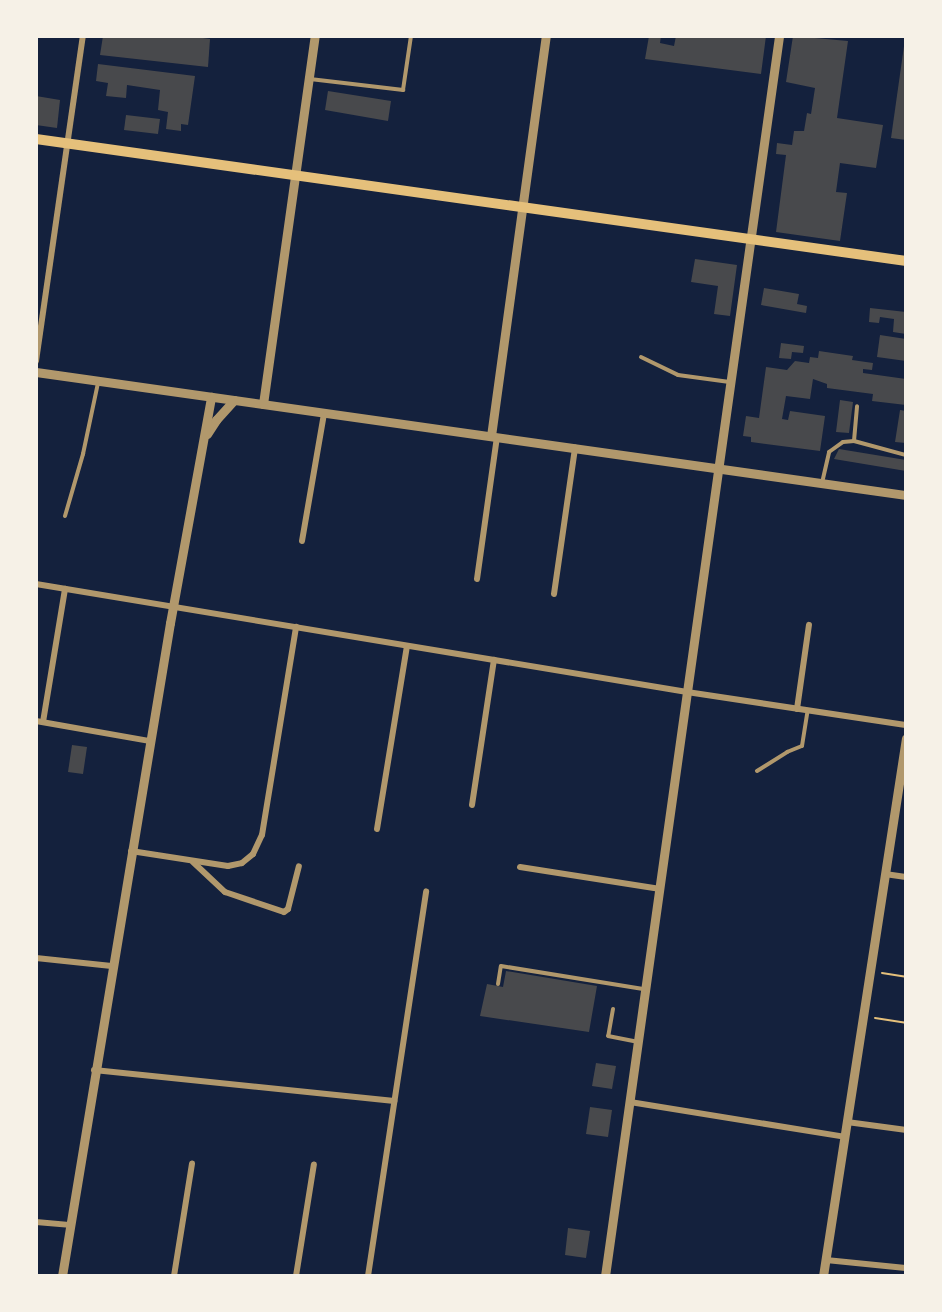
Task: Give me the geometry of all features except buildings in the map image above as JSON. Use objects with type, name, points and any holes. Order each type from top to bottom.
[{"type":"main road","points":[[36,139],[906,261]]},
{"type":"street","points":[[36,361],[83,36]]},
{"type":"street","points":[[263,404],[315,36]]},
{"type":"street","points":[[477,579],[522,208],[546,36]]},
{"type":"street","points":[[605,1276],[647,990],[779,36]]},
{"type":"street","points":[[36,372],[906,495]]},
{"type":"street","points":[[62,1276],[131,851],[211,397]]},
{"type":"street","points":[[202,445],[216,420],[234,400]]},
{"type":"street","points":[[302,541],[324,413]]},
{"type":"street","points":[[554,594],[575,448]]},
{"type":"street","points":[[36,584],[687,692],[906,725]]},
{"type":"street","points":[[65,589],[39,721],[150,741]]},
{"type":"street","points":[[797,709],[809,625]]},
{"type":"street","points":[[131,851],[228,866],[248,859],[257,849],[296,627]]},
{"type":"street","points":[[377,829],[407,646]]},
{"type":"street","points":[[472,805],[494,660]]},
{"type":"street","points":[[823,1276],[906,738]]},
{"type":"street","points":[[193,861],[225,892],[284,912],[288,909],[299,866]]},
{"type":"street","points":[[520,867],[660,889]]},
{"type":"street","points":[[885,874],[906,878]]},
{"type":"street","points":[[368,1276],[426,891]]},
{"type":"street","points":[[36,958],[112,966]]},
{"type":"street","points":[[94,1070],[394,1101]]},
{"type":"street","points":[[630,1102],[844,1137]]},
{"type":"street","points":[[847,1122],[906,1130]]},
{"type":"street","points":[[174,1276],[192,1163]]},
{"type":"street","points":[[296,1276],[314,1164]]},
{"type":"street","points":[[36,1222],[69,1225]]},
{"type":"street","points":[[826,1260],[906,1268]]},
{"type":"lane","points":[[309,79],[403,90],[411,36]]},
{"type":"lane","points":[[641,357],[678,375],[731,382]]},
{"type":"lane","points":[[65,516],[83,454],[99,381]]},
{"type":"lane","points":[[854,441],[857,406]]},
{"type":"lane","points":[[822,483],[831,448],[843,442],[854,441],[906,455]]},
{"type":"lane","points":[[757,771],[787,752],[802,746],[808,710]]},
{"type":"lane","points":[[498,984],[501,966],[647,990]]},
{"type":"lane","points":[[613,1009],[608,1036],[639,1042]]},
{"type":"path","points":[[882,973],[906,977]]},
{"type":"path","points":[[875,1018],[906,1023]]}]
